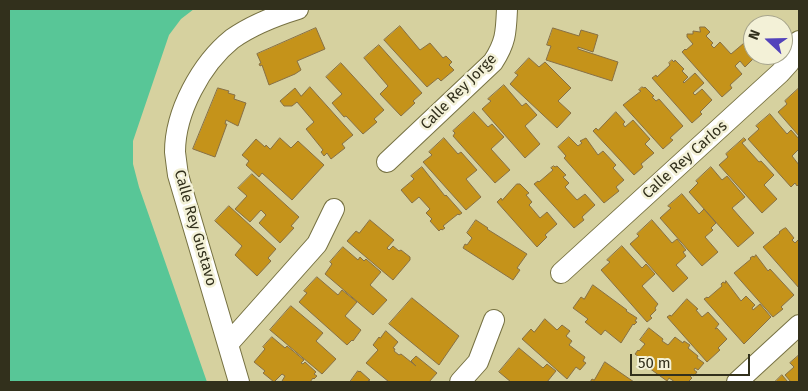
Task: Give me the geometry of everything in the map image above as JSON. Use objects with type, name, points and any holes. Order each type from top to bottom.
[{"type":"street","name":"Calle Rey Gustavo","points":[[239,382],[178,175],[177,134],[182,111],[192,90],[214,58],[232,40],[256,25],[298,9]]},
{"type":"street","name":"Calle Rey Jorge","points":[[387,162],[493,62],[502,48],[506,35],[507,9]]},
{"type":"street","name":"Calle Rey Carlos","points":[[561,273],[780,73],[789,63],[799,41]]},
{"type":"street","points":[[228,344],[317,244],[334,209]]},
{"type":"street","points":[[460,382],[478,362],[494,320]]},
{"type":"street","points":[[737,382],[799,326]]},
{"type":"green space","points":[[9,9],[194,9],[181,19],[169,35],[133,141],[133,164],[139,187],[207,382],[9,382]]},
{"type":"building","points":[[400,26],[420,50],[430,43],[443,58],[446,56],[452,62],[449,65],[454,70],[441,81],[438,78],[427,87],[384,40]]},
{"type":"building","points":[[700,27],[705,27],[710,32],[706,36],[713,43],[711,45],[714,48],[720,42],[731,54],[743,44],[743,65],[740,61],[735,66],[742,74],[730,85],[732,88],[722,97],[682,52],[693,44],[687,37],[687,34],[693,34],[693,31],[700,32]]},
{"type":"building","points":[[316,28],[325,49],[297,61],[301,70],[269,85],[262,65],[260,66],[259,64],[261,63],[257,54]]},
{"type":"building","points":[[553,28],[579,36],[581,30],[598,35],[593,52],[578,47],[578,49],[618,62],[612,81],[546,60],[551,46],[547,45]]},
{"type":"building","points":[[379,45],[422,93],[413,101],[415,103],[401,116],[380,94],[388,86],[364,58]]},
{"type":"building","points":[[529,58],[539,67],[545,62],[571,88],[558,101],[571,113],[557,128],[510,84],[518,75],[515,73]]},
{"type":"building","points":[[672,60],[674,62],[675,60],[684,69],[682,71],[688,77],[684,83],[695,73],[704,83],[693,93],[695,95],[702,89],[712,100],[700,112],[702,114],[692,123],[652,78],[656,75],[657,77],[670,65],[669,63]]},
{"type":"building","points":[[341,63],[384,110],[374,119],[377,122],[363,134],[332,103],[342,94],[326,77]]},
{"type":"building","points":[[504,85],[522,106],[526,103],[537,115],[525,126],[540,144],[525,158],[482,109],[491,101],[488,99]]},
{"type":"building","points":[[310,87],[353,135],[342,144],[345,148],[331,159],[327,153],[324,156],[321,152],[323,150],[306,129],[314,122],[297,102],[292,106],[284,106],[280,101],[295,88],[301,96]]},
{"type":"building","points":[[645,87],[654,96],[652,97],[656,101],[659,99],[683,126],[670,138],[673,140],[663,149],[623,105],[641,91],[639,90]]},
{"type":"building","points":[[218,88],[229,91],[228,93],[235,95],[234,99],[246,103],[238,126],[226,120],[225,124],[227,124],[215,157],[193,149]]},
{"type":"building","points":[[799,88],[799,136],[778,112],[787,104],[785,101]]},
{"type":"building","points":[[474,112],[488,127],[492,124],[504,137],[491,149],[510,170],[495,183],[453,136],[455,133],[453,131]]},
{"type":"building","points":[[616,112],[625,122],[623,124],[625,127],[633,120],[650,139],[645,144],[654,153],[641,164],[643,167],[634,175],[593,131],[596,128],[598,130]]},
{"type":"building","points":[[770,114],[787,134],[791,130],[799,139],[799,149],[792,156],[799,165],[799,184],[797,186],[795,183],[791,187],[748,139],[759,129],[756,126]]},
{"type":"building","points":[[569,137],[578,146],[582,143],[580,141],[586,138],[598,155],[603,151],[616,165],[613,168],[624,180],[616,187],[619,191],[604,203],[564,158],[566,156],[558,147]]},
{"type":"building","points":[[280,138],[291,148],[298,141],[324,165],[292,200],[262,173],[259,177],[246,165],[249,161],[242,155],[256,139],[270,149]]},
{"type":"building","points":[[444,138],[458,154],[461,152],[477,170],[466,179],[481,197],[466,210],[423,162],[432,155],[429,152]]},
{"type":"building","points":[[744,138],[746,140],[742,143],[774,175],[764,185],[777,199],[762,213],[719,165],[728,157],[726,154]]},
{"type":"building","points":[[557,166],[566,175],[563,177],[569,183],[565,187],[577,200],[585,194],[595,205],[582,217],[584,220],[574,228],[534,184],[553,170],[551,168]]},
{"type":"building","points":[[422,167],[445,196],[462,213],[458,214],[443,226],[445,228],[439,231],[426,213],[430,209],[419,197],[412,203],[401,190],[414,179],[411,176]]},
{"type":"building","points":[[711,167],[722,180],[727,176],[745,197],[732,208],[754,233],[738,247],[689,192],[698,183],[696,181]]},
{"type":"building","points":[[252,174],[299,217],[291,226],[294,228],[280,243],[259,223],[266,215],[261,210],[250,222],[235,209],[247,196],[238,188]]},
{"type":"building","points":[[517,184],[520,184],[529,193],[526,195],[532,202],[529,205],[540,218],[547,212],[557,224],[545,235],[547,237],[537,247],[497,202],[501,198],[502,200]]},
{"type":"building","points":[[682,194],[699,214],[704,209],[716,223],[711,228],[713,230],[705,237],[718,252],[702,266],[660,218],[671,208],[668,206]]},
{"type":"building","points":[[229,206],[276,249],[268,258],[271,261],[257,276],[235,255],[242,246],[215,221]]},
{"type":"building","points":[[370,220],[394,240],[387,248],[389,250],[393,246],[410,257],[410,260],[393,280],[347,241],[356,231],[359,233]]},
{"type":"building","points":[[476,220],[527,254],[517,268],[520,270],[513,280],[463,248],[472,238],[467,233]]},
{"type":"building","points":[[652,220],[672,243],[677,239],[686,250],[683,252],[686,256],[676,265],[688,278],[673,292],[630,244],[639,236],[637,234]]},
{"type":"building","points":[[786,228],[794,238],[792,240],[795,243],[799,239],[799,288],[763,247]]},
{"type":"building","points":[[622,246],[642,268],[646,264],[655,274],[642,286],[658,304],[655,308],[656,310],[650,316],[652,318],[647,322],[601,270],[610,262],[607,260]]},
{"type":"building","points":[[343,247],[358,260],[360,257],[364,261],[366,259],[381,272],[370,285],[387,300],[373,315],[325,274],[332,264],[330,262]]},
{"type":"building","points":[[756,255],[768,271],[770,269],[794,295],[781,307],[783,309],[773,317],[734,273]]},
{"type":"building","points":[[317,277],[338,295],[342,290],[357,302],[345,316],[361,330],[353,341],[347,345],[299,302],[307,293],[304,291]]},
{"type":"building","points":[[726,281],[741,301],[746,296],[755,305],[752,308],[753,310],[760,304],[771,317],[744,344],[704,299],[708,298]]},
{"type":"building","points":[[593,285],[637,318],[635,321],[637,322],[633,324],[621,343],[605,330],[601,335],[585,322],[588,319],[573,308],[581,297],[584,299]]},
{"type":"building","points":[[412,298],[459,336],[439,365],[389,324]]},
{"type":"building","points":[[687,299],[698,309],[696,310],[702,317],[708,312],[719,324],[715,329],[717,328],[727,339],[718,348],[720,350],[707,362],[667,317],[671,316]]},
{"type":"building","points":[[291,306],[323,333],[316,341],[336,359],[322,374],[270,330]]},
{"type":"building","points":[[545,319],[557,330],[562,325],[570,331],[566,336],[572,341],[569,345],[585,357],[583,361],[586,363],[580,370],[576,367],[567,379],[522,339],[531,329],[534,332]]},
{"type":"building","points":[[649,328],[668,345],[675,337],[683,343],[684,341],[690,345],[688,348],[698,356],[697,358],[704,363],[698,370],[695,368],[694,370],[697,372],[694,376],[691,374],[692,378],[688,382],[675,382],[669,378],[667,381],[649,368],[651,366],[635,354],[645,344],[640,340]]},
{"type":"building","points":[[386,331],[398,342],[393,348],[395,349],[394,351],[416,366],[411,361],[416,356],[437,373],[429,382],[389,382],[366,363],[378,350],[373,345]]},
{"type":"building","points":[[272,337],[304,360],[301,363],[305,362],[316,372],[314,374],[317,376],[310,382],[284,382],[282,381],[285,376],[282,374],[274,382],[263,373],[265,371],[254,362]]},
{"type":"building","points":[[519,348],[543,368],[547,364],[556,371],[547,382],[511,382],[499,372]]},
{"type":"building","points":[[799,355],[799,382],[791,382],[785,375],[794,367],[790,363]]},
{"type":"building","points":[[605,362],[634,382],[590,382],[592,379],[594,380]]},
{"type":"building","points":[[358,371],[370,380],[368,381],[370,382],[350,382]]},
{"type":"building","points":[[782,375],[788,382],[776,381]]}]
